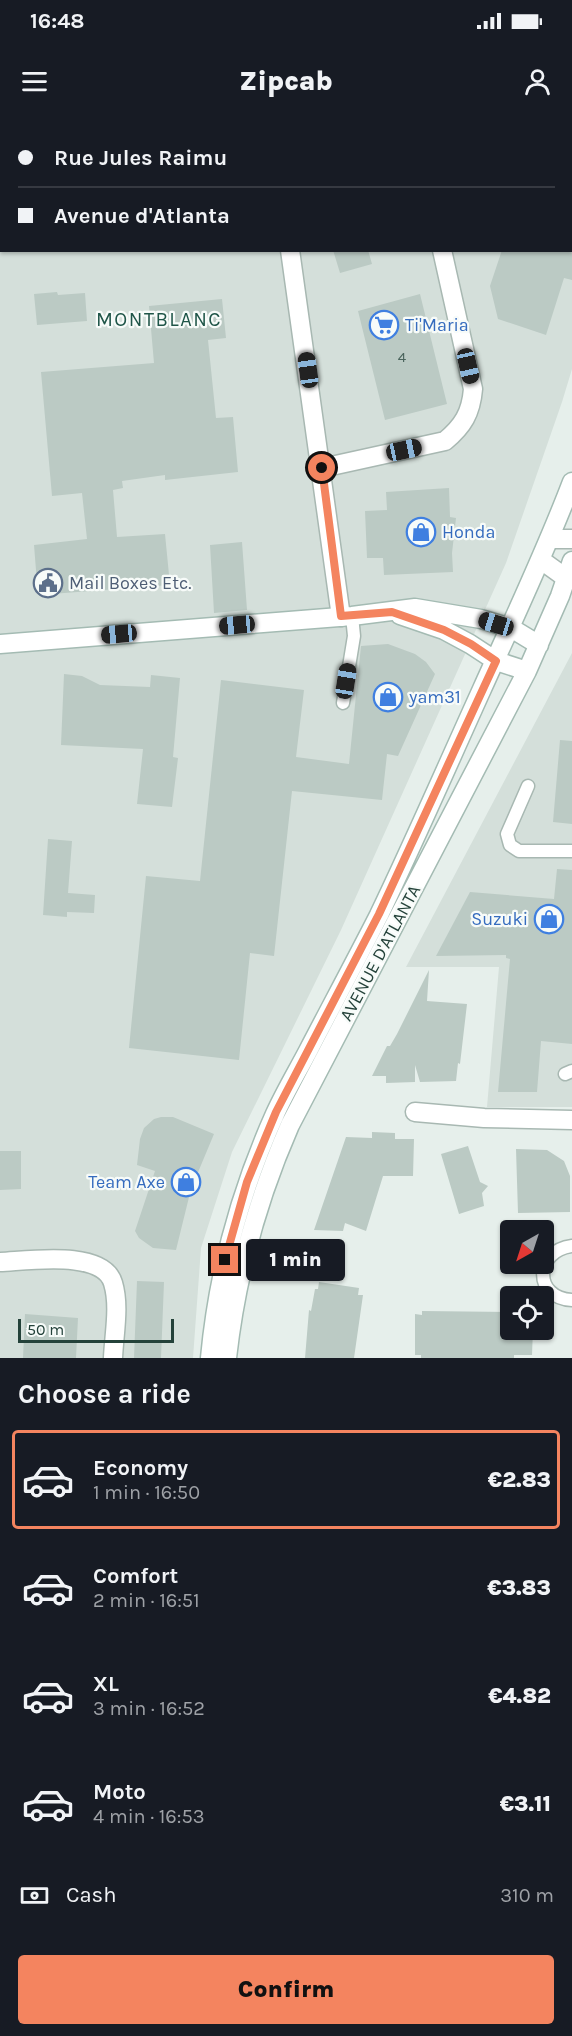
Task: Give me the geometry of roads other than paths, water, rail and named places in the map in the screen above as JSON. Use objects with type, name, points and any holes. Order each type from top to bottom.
[{"type":"street","points":[[290,252],[322,468],[347,616]]},
{"type":"street","points":[[322,468],[445,441],[457,432],[465,419],[472,404],[473,389],[442,252]]},
{"type":"street","name":"AVENUE D'ATLANTA","points":[[210,1358],[214,1315],[225,1260],[247,1182],[262,1143],[384,904],[511,628],[572,482]]},
{"type":"street","points":[[550,539],[572,539]]},
{"type":"street","points":[[541,560],[570,572]]},
{"type":"street","name":"AVENUE D'ATLANTA","points":[[228,1358],[234,1308],[243,1264],[258,1208],[286,1134],[527,671],[570,572]]},
{"type":"street","points":[[0,644],[347,616],[415,608],[481,619],[511,628],[539,645]]},
{"type":"street","points":[[392,612],[444,630],[471,644],[496,661],[527,671]]},
{"type":"street","points":[[415,1112],[484,1118],[572,1120]]},
{"type":"street","points":[[0,1262],[75,1260],[98,1266],[112,1280],[116,1298],[113,1358]]},
{"type":"lane","points":[[343,703],[354,636],[347,616]]},
{"type":"lane","points":[[528,786],[507,834],[510,845],[519,851],[572,851]]},
{"type":"lane","points":[[572,1246],[561,1247],[550,1255],[542,1273],[545,1285],[552,1294],[565,1300],[572,1300]]},
{"type":"place","name":"Ti'Maria","points":[[384,325]]},
{"type":"place","name":"Honda","points":[[421,532]]},
{"type":"place","name":"Mail Boxes Etc.","points":[[48,583]]},
{"type":"place","name":"yam31","points":[[388,697]]},
{"type":"place","name":"Suzuki","points":[[549,919]]},
{"type":"place","name":"Team Axe","points":[[186,1182]]},
{"type":"district","name":"MONTBLANC","points":[[159,319]]}]
